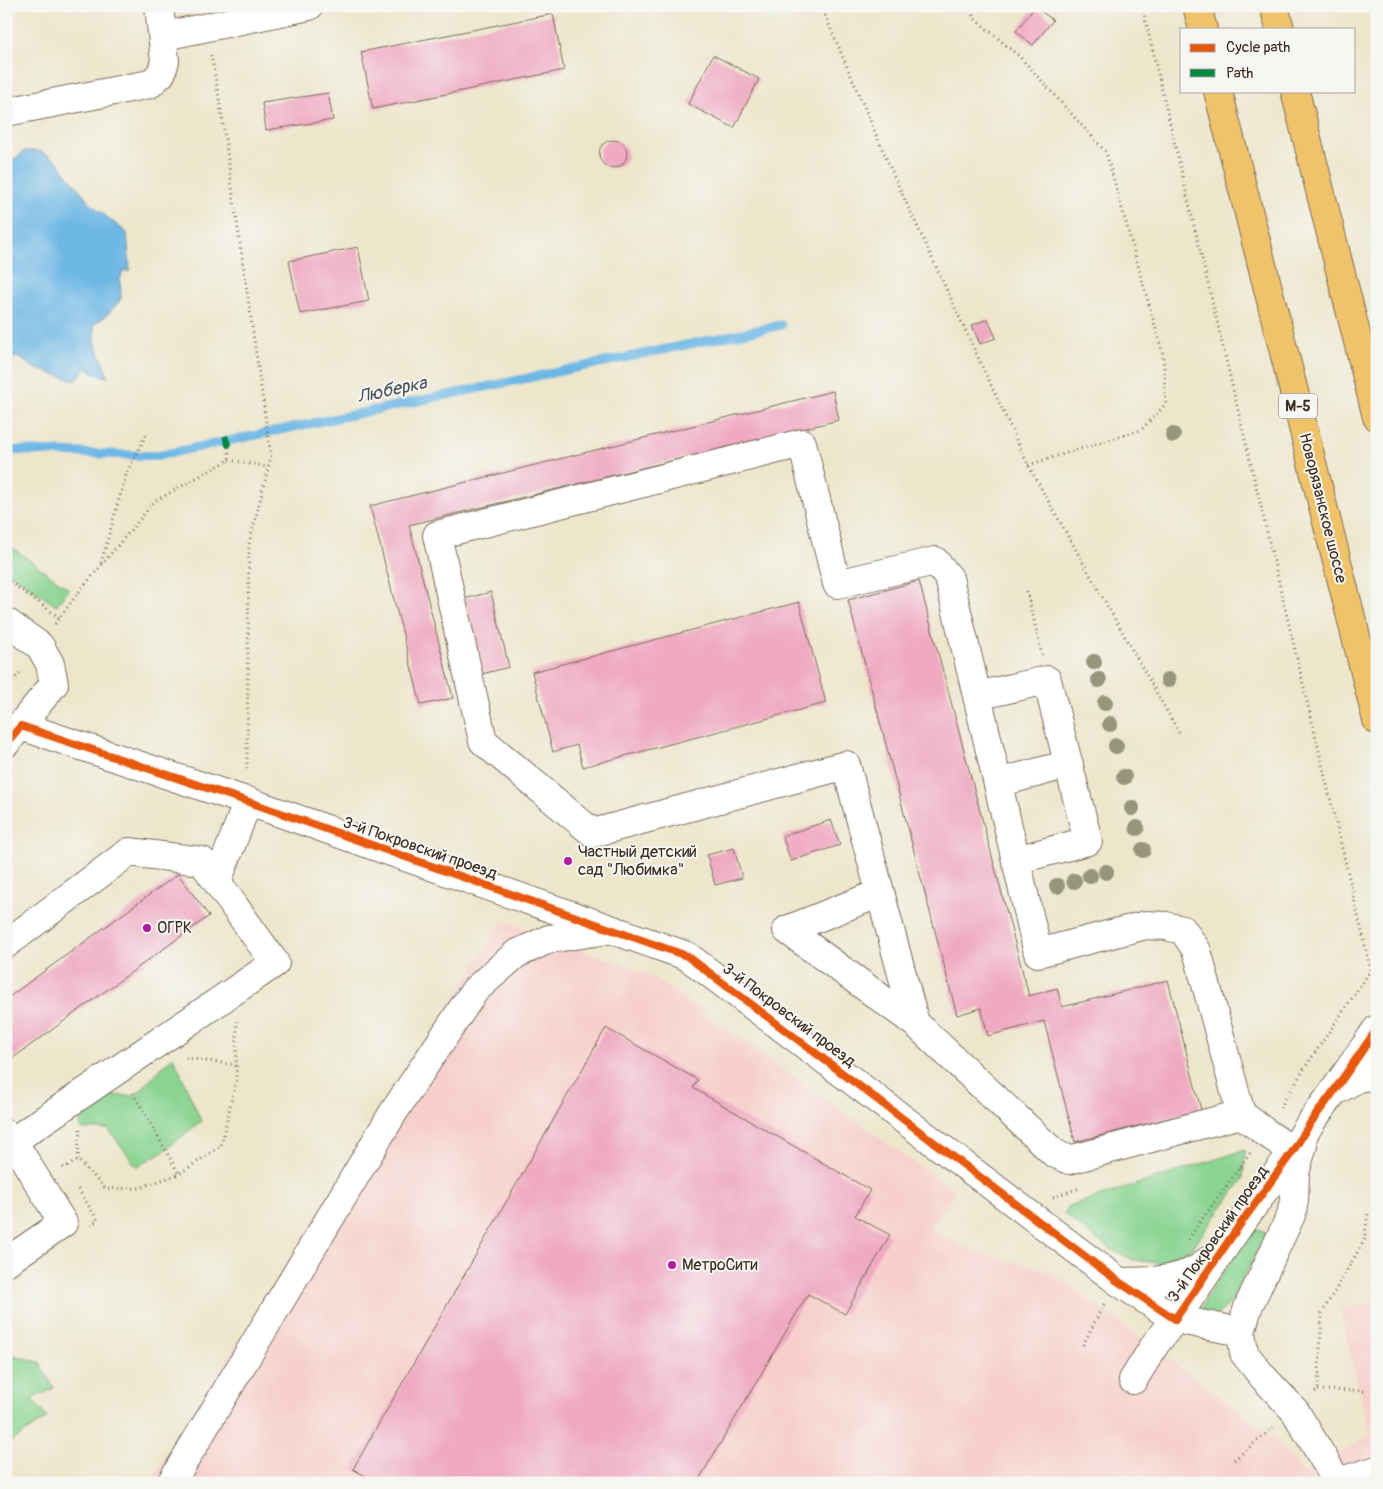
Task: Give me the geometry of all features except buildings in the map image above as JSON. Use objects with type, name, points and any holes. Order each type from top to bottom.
[{"type":"highway","points":[[1197,6],[1203,28]]},
{"type":"highway","points":[[1274,6],[1280,28]]},
{"type":"highway","name":"Новорязанское шоссе","points":[[1218,92],[1377,720]]},
{"type":"highway","points":[[1296,92],[1377,417]]},
{"type":"street","points":[[6,112],[150,84],[161,74],[166,61],[159,6]]},
{"type":"street","points":[[164,36],[309,6]]},
{"type":"street","points":[[915,1023],[846,765],[593,833],[483,741],[437,535],[802,443],[837,584],[935,561],[949,578],[1038,953],[1146,925],[1166,926],[1183,930],[1197,952],[1241,1114],[1294,1151]]},
{"type":"street","points":[[6,622],[40,646],[50,664],[54,684],[13,734]]},
{"type":"street","points":[[977,696],[1047,680],[1088,841],[1016,860]]},
{"type":"street","name":"3-й Покровский проезд","points":[[13,734],[252,803],[687,956],[1119,1282],[1175,1319],[1241,1223],[1294,1151],[1311,1122],[1377,1029]]},
{"type":"street","points":[[998,783],[1069,764]]},
{"type":"street","points":[[216,882],[252,803]]},
{"type":"street","points":[[6,944],[129,852],[202,861],[275,963],[119,1069],[10,1138],[63,1223],[6,1262]]},
{"type":"street","points":[[880,893],[787,930],[915,1023],[1054,1153],[1069,1160],[1241,1114]]},
{"type":"street","points":[[171,1483],[393,1113],[475,990],[516,954],[549,939],[612,930]]},
{"type":"street","name":"3-й Покровский проезд","points":[[1334,1092],[1358,1078],[1375,1087]]},
{"type":"street","points":[[1311,1122],[1296,1165],[1294,1202],[1291,1215],[1248,1307],[1241,1332],[1244,1353],[1263,1377],[1295,1410],[1338,1482],[1377,1470]]},
{"type":"street","points":[[1241,1223],[1254,1217],[1264,1217],[1285,1229]]},
{"type":"street","name":"3-й Покровский проезд","points":[[1119,1282],[1148,1282],[1174,1278],[1198,1268],[1224,1249]]},
{"type":"street","points":[[1133,1380],[1156,1343],[1175,1319],[1241,1332]]},
{"type":"path","points":[[821,6],[893,174],[1028,465],[1181,736]]},
{"type":"path","points":[[968,6],[974,18],[1020,57],[1106,152],[1164,354],[1166,404],[1141,430],[1028,465]]},
{"type":"path","points":[[1142,6],[1372,970],[1304,1069],[1265,1132],[1188,1239],[1181,1244]]},
{"type":"path","points":[[205,28],[219,97],[271,457],[249,544],[247,772],[252,803]]},
{"type":"path","points":[[101,566],[126,475],[146,435]]},
{"type":"path","points":[[229,460],[230,447]]},
{"type":"path","points":[[40,646],[78,593],[155,501],[229,460],[268,467]]},
{"type":"path","points":[[6,579],[60,618]]},
{"type":"path","points":[[1027,591],[1047,680]]},
{"type":"path","points":[[59,1161],[64,1168],[78,1160],[106,1188],[139,1188],[179,1174],[222,1146],[236,1081],[238,988]]},
{"type":"path","points":[[150,1048],[173,1056],[236,1065]]},
{"type":"path","points":[[119,1069],[179,1174]]},
{"type":"path","points":[[1375,1087],[1376,1116]]},
{"type":"path","points":[[1318,1390],[1322,1313],[1364,1241],[1368,1213]]},
{"type":"path","points":[[1234,1460],[1318,1390],[1366,1391]]},
{"type":"shaded area","points":[[503,921],[648,974],[956,1192],[929,1229],[973,1251],[1051,1272],[1272,1436],[1304,1474],[1370,1435],[1340,1310],[1377,1302],[1377,1483],[149,1483]]},
{"type":"green space","points":[[6,543],[69,589],[56,606],[6,570]]},
{"type":"green space","points":[[173,1056],[201,1121],[165,1150],[137,1167],[108,1129],[80,1129],[81,1095],[135,1096]]},
{"type":"green space","points":[[1245,1150],[1243,1179],[1192,1248],[1176,1258],[1157,1263],[1133,1260],[1107,1247],[1064,1214],[1069,1206]]},
{"type":"green space","points":[[1256,1228],[1264,1231],[1265,1235],[1231,1302],[1214,1317],[1201,1314],[1206,1298],[1250,1232]]},
{"type":"green space","points":[[6,1353],[39,1362],[54,1388],[32,1399],[47,1418],[6,1445]]},
{"type":"water","points":[[24,151],[40,151],[56,160],[92,205],[127,233],[130,271],[123,271],[120,279],[121,299],[106,316],[94,324],[95,341],[108,377],[95,374],[86,368],[76,381],[36,369],[18,357],[6,360],[6,155],[16,159]]},
{"type":"waterway","name":"Люберка","points":[[6,450],[156,456],[781,325]]},
{"type":"marked path","points":[[225,436],[229,447]]},
{"type":"cycle path","points":[[6,743],[21,726],[255,804],[687,956],[1119,1282],[1175,1319],[1377,1029]]},
{"type":"place","name":"Частный детский сад \"Любимка\"","points":[[568,861]]},
{"type":"place","name":"ОГРК","points":[[147,928]]},
{"type":"place","name":"МетроСити","points":[[672,1265]]}]
